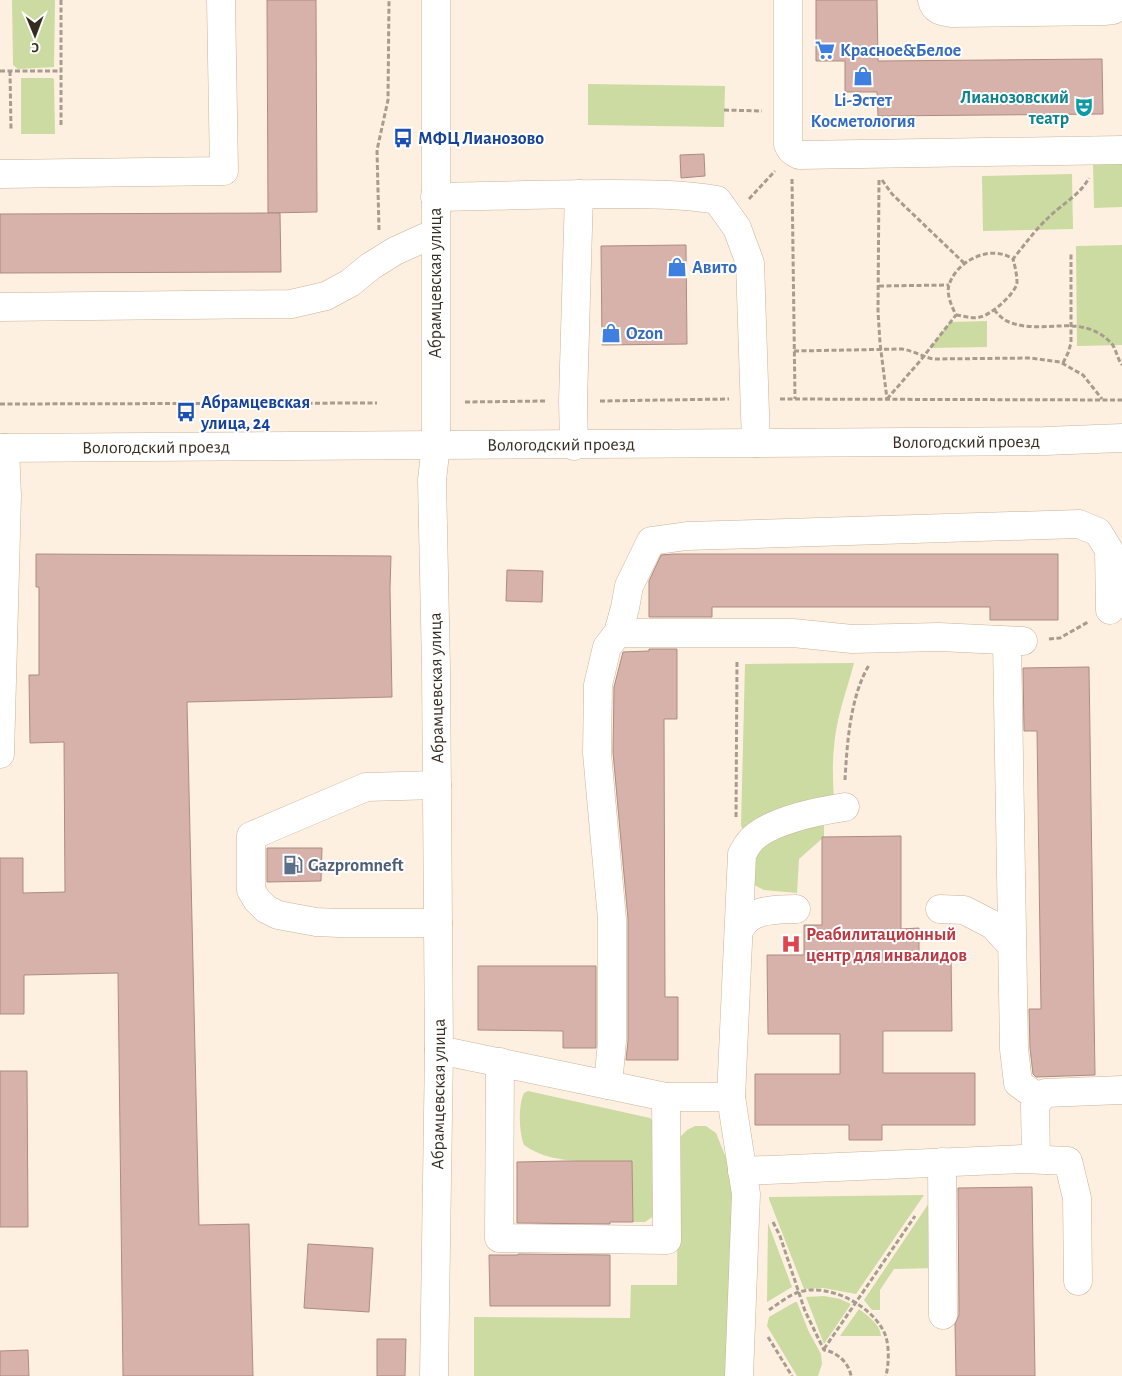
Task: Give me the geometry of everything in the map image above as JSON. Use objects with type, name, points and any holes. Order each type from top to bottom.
[{"type":"street","points":[[0,174],[224,171],[221,0]]},
{"type":"street","name":"Абрамцевская улица","points":[[434,1376],[439,1050],[432,480],[436,445],[436,0]]},
{"type":"street","points":[[788,0],[788,111],[796,149],[1122,150]]},
{"type":"street","points":[[932,0],[933,4],[940,11],[952,13],[1104,11],[1113,10],[1122,5]]},
{"type":"street","points":[[574,446],[572,401],[579,194]]},
{"type":"street","points":[[435,197],[579,194],[687,195],[717,200],[737,228],[750,264],[756,398],[756,443]]},
{"type":"street","points":[[0,307],[291,304],[326,296],[350,283],[371,266],[395,252],[435,233]]},
{"type":"street","name":"Вологодский проезд","points":[[2,448],[574,446],[1045,441],[1122,438]]},
{"type":"street","points":[[0,754],[7,496],[2,448]]},
{"type":"street","points":[[608,1085],[612,1041],[612,919],[597,753],[598,685],[606,647],[618,633],[629,586],[651,541],[688,536],[1079,524],[1098,532],[1109,550],[1110,610]]},
{"type":"street","points":[[618,633],[793,633],[852,639],[939,637],[1015,641],[1012,946],[1014,1049],[1018,1084],[1040,1099]]},
{"type":"street","points":[[437,785],[366,787],[251,836],[251,890],[256,900],[266,909],[293,919],[339,923],[438,924]]},
{"type":"street","points":[[739,1376],[746,1194],[731,1097],[742,854],[748,843],[766,829],[798,817],[845,807]]},
{"type":"street","points":[[741,895],[748,902],[763,911]]},
{"type":"street","points":[[740,929],[743,922],[763,911],[796,909]]},
{"type":"street","points":[[940,909],[964,910],[993,925],[1012,946]]},
{"type":"street","points":[[439,1050],[666,1097],[731,1097]]},
{"type":"street","points":[[500,1062],[499,1238],[667,1240],[666,1097]]},
{"type":"street","points":[[1036,1159],[1035,1105],[1045,1093],[1122,1090]]},
{"type":"street","points":[[742,1170],[1036,1159],[1068,1161],[1077,1198],[1078,1281]]},
{"type":"street","points":[[942,1162],[943,1314]]},
{"type":"path","points":[[61,0],[61,125]]},
{"type":"path","points":[[389,0],[388,100],[377,150],[378,210],[379,229],[384,240],[395,252]]},
{"type":"path","points":[[0,71],[61,71]]},
{"type":"path","points":[[10,71],[11,130]]},
{"type":"path","points":[[724,110],[788,111]]},
{"type":"path","points":[[730,219],[779,167],[787,152],[796,149],[795,168],[791,185],[795,399]]},
{"type":"path","points":[[956,314],[977,318],[985,316],[1007,298],[1016,286],[1013,259],[1050,216],[1085,184],[1092,172],[1093,150]]},
{"type":"path","points":[[887,399],[878,312],[879,175],[892,194],[966,264]]},
{"type":"path","points":[[956,314],[950,301],[949,285],[956,273],[981,255],[1003,253],[1013,259]]},
{"type":"path","points":[[1063,363],[1072,343],[1071,253]]},
{"type":"path","points":[[879,286],[949,285]]},
{"type":"path","points":[[994,310],[1007,321],[1024,326],[1072,326],[1093,330],[1114,346],[1117,358],[1122,365]]},
{"type":"path","points":[[887,399],[956,314]]},
{"type":"path","points":[[794,351],[913,350],[928,358],[935,359],[1030,358],[1063,363],[1083,375],[1102,400]]},
{"type":"path","points":[[465,402],[756,398],[1122,400]]},
{"type":"path","points":[[0,404],[377,403]]},
{"type":"path","points":[[1015,641],[1060,638],[1110,610]]},
{"type":"path","points":[[738,632],[736,829],[745,849]]},
{"type":"path","points":[[845,807],[847,746],[853,711],[864,673],[884,638]]},
{"type":"path","points":[[824,1350],[918,1211]]},
{"type":"path","points":[[773,1221],[780,1236],[798,1292],[824,1350]]},
{"type":"path","points":[[768,1311],[798,1292],[829,1292],[856,1302],[872,1316],[884,1331],[888,1357],[886,1376]]},
{"type":"path","points":[[824,1350],[833,1352],[843,1361],[848,1366],[851,1376]]},
{"type":"green space","points":[[12,0],[55,0],[54,67],[18,69],[13,65]]},
{"type":"green space","points":[[21,78],[54,79],[55,134],[21,134]]},
{"type":"green space","points":[[588,84],[725,86],[724,127],[588,125]]},
{"type":"green space","points":[[1093,164],[1122,164],[1122,207],[1094,208]]},
{"type":"green space","points":[[1072,174],[1073,229],[983,231],[982,176]]},
{"type":"green space","points":[[1122,245],[1122,345],[1077,346],[1076,246]]},
{"type":"green space","points":[[987,321],[987,347],[930,348],[950,322]]},
{"type":"green space","points":[[854,663],[835,736],[833,754],[834,801],[746,835],[741,826],[745,664]]},
{"type":"green space","points":[[824,822],[824,837],[799,859],[797,893],[764,890],[754,885],[752,870],[756,858],[763,848],[773,840],[786,834]]},
{"type":"green space","points":[[528,1091],[650,1118],[653,1121],[657,1214],[645,1222],[633,1222],[632,1161],[576,1161],[562,1159],[535,1152],[524,1145],[521,1134],[520,1112],[522,1098],[524,1093]]},
{"type":"green space","points":[[695,1126],[706,1126],[716,1133],[735,1180],[735,1376],[474,1376],[474,1317],[630,1318],[631,1285],[677,1285],[678,1139],[687,1130]]},
{"type":"green space","points":[[924,1195],[856,1294],[823,1288],[804,1289],[769,1199],[769,1197]]},
{"type":"green space","points":[[931,1200],[936,1268],[894,1269],[880,1290],[880,1310],[872,1310],[864,1300]]},
{"type":"green space","points":[[768,1223],[792,1287],[767,1302]]},
{"type":"green space","points":[[824,1296],[840,1299],[851,1304],[824,1344],[806,1297]]},
{"type":"green space","points":[[797,1302],[809,1332],[821,1354],[822,1364],[818,1376],[797,1376],[767,1326],[769,1317]]},
{"type":"green space","points":[[859,1309],[876,1324],[881,1336],[840,1336]]},
{"type":"building","points":[[267,0],[316,0],[317,212],[268,213]]},
{"type":"building","points":[[816,0],[877,0],[878,61],[1102,59],[1103,114],[878,116],[877,92],[845,92],[845,61],[816,61]]},
{"type":"building","points":[[704,154],[705,176],[681,178],[680,155]]},
{"type":"building","points":[[280,213],[281,272],[0,273],[0,214]]},
{"type":"building","points":[[686,245],[687,344],[602,345],[601,246]]},
{"type":"building","points":[[36,554],[391,556],[392,697],[187,702],[199,1225],[249,1224],[253,1376],[123,1376],[118,973],[24,975],[24,1014],[0,1014],[0,858],[23,858],[23,893],[65,892],[64,742],[30,743],[29,675],[39,675],[39,587],[36,587]]},
{"type":"building","points":[[1058,554],[1058,620],[990,620],[990,607],[712,607],[712,617],[649,617],[649,581],[661,555]]},
{"type":"building","points":[[507,570],[543,571],[542,602],[506,601]]},
{"type":"building","points":[[649,649],[677,649],[677,719],[664,719],[665,997],[678,997],[678,1060],[626,1060],[628,1041],[628,919],[613,752],[614,687],[623,652],[649,651]]},
{"type":"building","points":[[1089,667],[1095,1075],[1036,1077],[1033,1074],[1030,1048],[1029,1009],[1041,1009],[1037,731],[1024,731],[1023,668]]},
{"type":"building","points":[[901,836],[901,929],[919,928],[919,956],[951,956],[952,1031],[883,1031],[883,1073],[975,1073],[975,1125],[882,1125],[882,1140],[849,1140],[849,1125],[755,1125],[755,1074],[840,1074],[840,1034],[768,1034],[767,955],[804,955],[804,925],[822,925],[822,837]]},
{"type":"building","name":"Gazpromneft","points":[[267,848],[322,848],[321,881],[267,882]]},
{"type":"building","points":[[478,966],[596,966],[596,1048],[563,1048],[563,1031],[478,1030]]},
{"type":"building","points":[[0,1071],[27,1071],[28,1227],[0,1227]]},
{"type":"building","points":[[632,1161],[633,1222],[610,1222],[610,1224],[517,1223],[517,1162]]},
{"type":"building","points":[[1032,1187],[1035,1376],[956,1376],[955,1324],[959,1315],[958,1188]]},
{"type":"building","points":[[308,1244],[373,1248],[369,1312],[304,1308]]},
{"type":"building","points":[[489,1255],[610,1255],[610,1306],[490,1306]]},
{"type":"building","points":[[377,1339],[406,1339],[405,1376],[377,1376]]},
{"type":"building","points":[[28,1350],[29,1376],[0,1376],[0,1351]]},
{"type":"place","name":"Красное&Белое","points":[[825,50]]},
{"type":"place","name":"Li-Эстет Косметология","points":[[863,76]]},
{"type":"place","name":"Лианозовский театр","points":[[1084,107]]},
{"type":"place","name":"МФЦ Лианозово","points":[[403,138]]},
{"type":"place","name":"Авито","points":[[677,267]]},
{"type":"place","name":"Ozon","points":[[611,333]]},
{"type":"place","name":"Абрамцевская улица, 24","points":[[186,412]]},
{"type":"place","name":"Gazpromneft","points":[[293,865]]},
{"type":"place","name":"Реабилитационный центр для инвалидов","points":[[791,944]]}]
